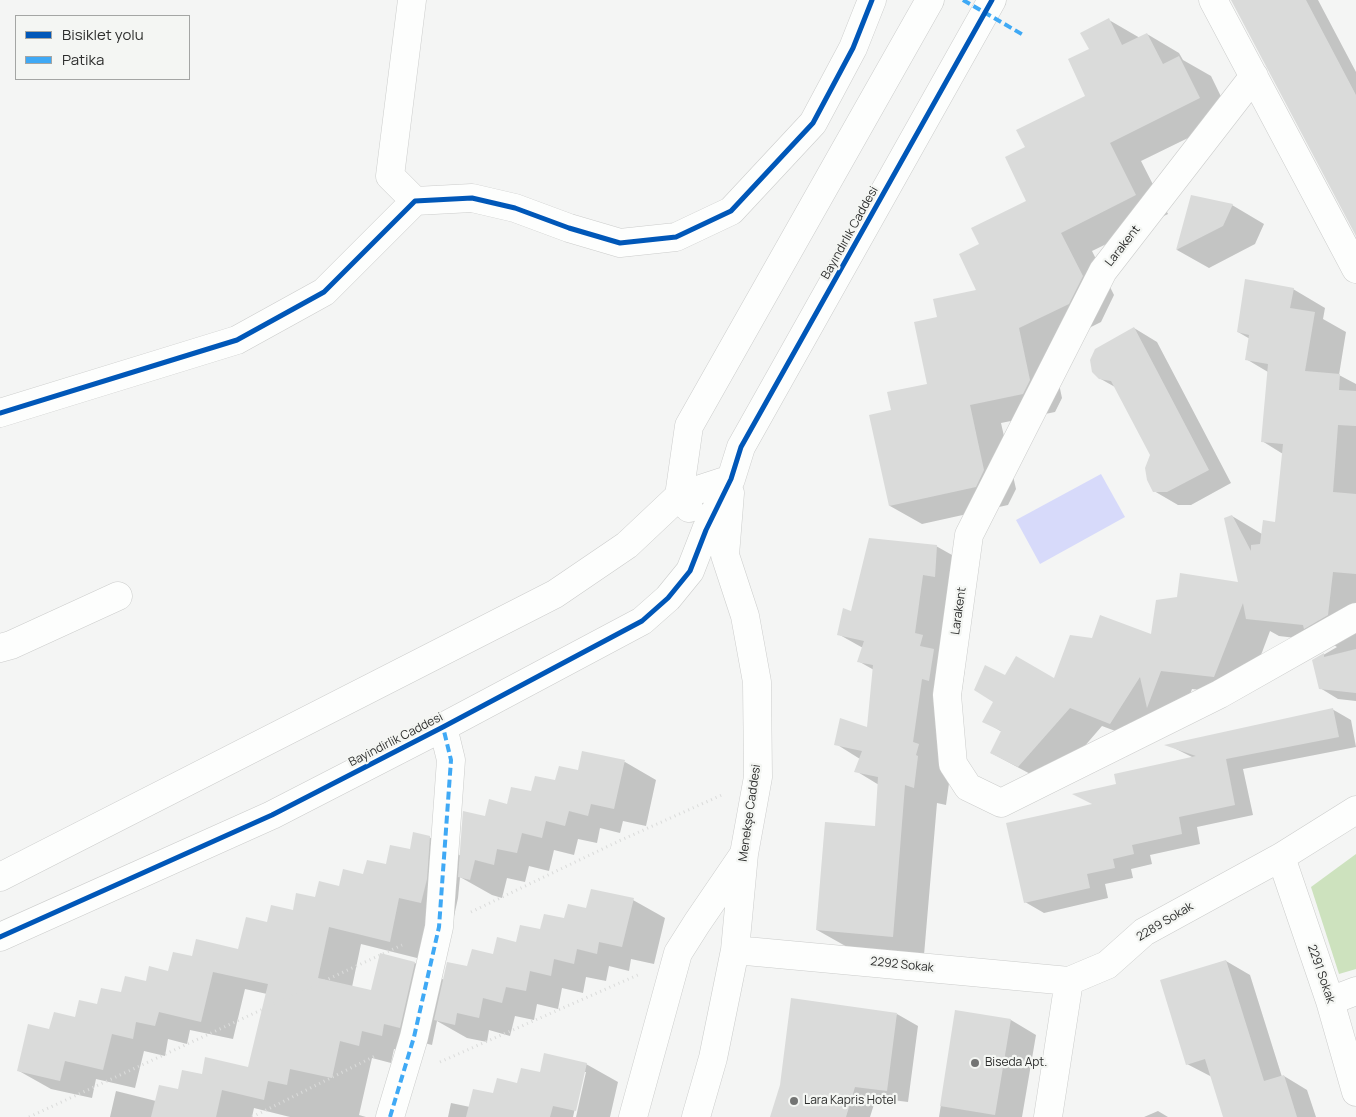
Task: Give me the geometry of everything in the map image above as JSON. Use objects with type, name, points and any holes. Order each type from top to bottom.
[{"type":"street","points":[[412,0],[390,176],[415,202]]},
{"type":"street","points":[[0,413],[237,340],[324,292],[415,202],[472,198],[516,208],[569,228],[620,243],[676,237],[731,211],[813,124],[853,48],[872,0]]},
{"type":"street","points":[[725,555],[679,496],[689,426],[930,0]]},
{"type":"street","name":"Bayındırlık Caddesi","points":[[731,479],[741,447],[992,0]]},
{"type":"street","points":[[1213,0],[1356,270]]},
{"type":"street","name":"Larakent","points":[[1254,76],[1103,271],[969,535],[948,695],[952,764],[968,787],[1001,803],[1220,694],[1356,617]]},
{"type":"street","points":[[0,877],[555,594],[627,545],[679,496],[731,479]]},
{"type":"street","name":"Bayindirlik Caddesi","points":[[0,934],[272,815],[642,621],[668,598],[690,571],[706,530],[731,479]]},
{"type":"street","name":"Menekşe Caddesi","points":[[696,1117],[713,1058],[735,950],[744,854],[758,777],[757,682],[745,616],[725,555],[731,479]]},
{"type":"street","points":[[0,648],[11,645],[118,596]]},
{"type":"street","points":[[390,1117],[414,1037],[439,928],[451,760],[443,727]]},
{"type":"street","name":"2289 Sokak","points":[[1069,981],[1107,965],[1144,932],[1281,857],[1356,810]]},
{"type":"street","points":[[633,1117],[678,953],[744,854]]},
{"type":"street","name":"2291 Sokak","points":[[1281,857],[1330,1001],[1356,1092]]},
{"type":"street","name":"2292 Sokak","points":[[735,950],[1069,981]]},
{"type":"street","points":[[1048,1117],[1069,981]]},
{"type":"street","points":[[1330,1001],[1356,991]]},
{"type":"path","points":[[29,1117],[439,928],[619,841],[758,777]]},
{"type":"path","points":[[401,1079],[651,969],[678,953]]},
{"type":"path","points":[[252,1117],[414,1037]]},
{"type":"green space","points":[[1356,854],[1356,969],[1339,974],[1311,887]]},
{"type":"water","points":[[1101,474],[1125,517],[1040,564],[1016,520]]},
{"type":"building","points":[[1231,0],[1306,0],[1356,95],[1356,236]]},
{"type":"building","points":[[1109,18],[1122,45],[1147,33],[1163,64],[1179,56],[1200,98],[1110,143],[1136,195],[1061,233],[1083,276],[1069,304],[1019,328],[1030,380],[1023,394],[970,405],[984,470],[976,487],[889,506],[869,415],[891,410],[887,392],[927,384],[914,322],[937,317],[933,299],[976,290],[959,254],[979,244],[971,228],[1026,201],[1005,157],[1025,147],[1016,130],[1085,96],[1068,59],[1089,49],[1080,33]]},
{"type":"building","points":[[1191,195],[1233,204],[1223,226],[1176,250]]},
{"type":"building","points":[[1245,279],[1294,288],[1290,308],[1315,312],[1305,371],[1340,374],[1339,390],[1356,391],[1356,426],[1338,425],[1333,492],[1356,494],[1356,574],[1333,572],[1328,615],[1304,629],[1303,625],[1246,619],[1243,603],[1214,677],[1161,671],[1147,708],[1140,677],[1110,724],[1070,708],[1018,767],[990,753],[1001,731],[982,722],[993,702],[974,690],[985,665],[1005,675],[1016,656],[1054,678],[1070,635],[1092,638],[1100,615],[1151,634],[1156,600],[1177,597],[1180,573],[1238,582],[1224,518],[1232,515],[1251,551],[1251,545],[1260,544],[1263,520],[1275,522],[1283,444],[1261,442],[1268,364],[1245,360],[1249,335],[1237,332]]},
{"type":"building","points":[[1134,327],[1209,470],[1167,492],[1153,492],[1147,480],[1145,468],[1150,455],[1111,381],[1099,379],[1092,372],[1090,360],[1095,349]]},
{"type":"building","points":[[869,538],[937,545],[935,577],[923,575],[915,633],[923,635],[920,646],[934,649],[929,681],[922,679],[913,742],[919,744],[916,755],[918,756],[914,788],[905,785],[893,937],[816,930],[825,822],[875,826],[878,777],[854,772],[862,751],[834,745],[840,718],[867,727],[873,665],[857,662],[864,641],[837,635],[843,608],[851,611]]},
{"type":"building","points":[[1356,649],[1356,693],[1319,689],[1312,660],[1324,653],[1324,657]]},
{"type":"building","points":[[1333,708],[1339,737],[1226,759],[1235,805],[1179,817],[1182,834],[1132,845],[1134,854],[1113,859],[1115,868],[1087,874],[1090,888],[1024,903],[1006,823],[1092,804],[1072,794],[1116,784],[1114,774],[1196,756],[1164,745]]},
{"type":"building","points":[[582,751],[625,760],[614,809],[591,804],[588,816],[569,811],[565,826],[546,821],[542,838],[522,833],[517,853],[497,849],[494,865],[475,860],[470,880],[458,877],[463,811],[485,816],[489,799],[507,804],[511,787],[531,791],[535,776],[555,780],[559,766],[578,770]]},
{"type":"building","points":[[413,832],[430,836],[427,879],[421,903],[399,898],[390,942],[329,927],[318,978],[371,990],[380,953],[415,962],[400,1028],[384,1024],[382,1036],[362,1031],[359,1046],[340,1041],[332,1078],[290,1069],[287,1085],[268,1081],[264,1100],[222,1090],[216,1117],[151,1117],[159,1085],[178,1089],[182,1070],[202,1074],[205,1057],[248,1067],[268,984],[213,972],[201,1022],[159,1012],[155,1026],[136,1022],[133,1039],[112,1034],[103,1070],[65,1061],[60,1081],[17,1071],[28,1024],[49,1029],[54,1012],[75,1017],[79,1000],[97,1004],[101,988],[121,992],[125,976],[146,981],[149,966],[168,971],[173,952],[192,956],[196,939],[238,949],[246,917],[267,922],[271,905],[293,910],[296,893],[315,897],[319,881],[339,886],[343,869],[363,874],[367,860],[386,864],[390,845],[410,849]]},
{"type":"building","points":[[591,889],[634,898],[622,947],[599,942],[597,954],[577,949],[574,964],[554,959],[551,976],[530,971],[526,991],[506,987],[502,1003],[483,998],[479,1018],[457,1013],[455,1025],[434,1020],[447,962],[467,966],[472,949],[493,954],[497,937],[516,942],[520,925],[540,929],[544,914],[564,918],[568,904],[586,908]]},
{"type":"building","points":[[1226,960],[1264,1081],[1284,1075],[1297,1117],[1223,1117],[1205,1059],[1186,1065],[1160,980]]},
{"type":"building","points":[[791,998],[897,1013],[887,1091],[855,1087],[846,1117],[770,1117],[780,1085]]},
{"type":"building","name":"Biseda Apt.","points":[[955,1010],[1011,1019],[995,1115],[940,1106]]},
{"type":"building","points":[[544,1053],[587,1063],[576,1111],[553,1106],[550,1117],[466,1117],[473,1089],[493,1093],[497,1078],[517,1083],[521,1068],[540,1072]]},
{"type":"marked path","points":[[963,0],[1025,36]]},
{"type":"marked path","points":[[390,1117],[414,1037],[439,927],[451,760],[443,727]]},
{"type":"cycle path","points":[[0,413],[237,340],[324,292],[415,201],[472,198],[515,208],[569,228],[620,243],[676,237],[731,211],[813,123],[853,48],[872,0]]},
{"type":"cycle path","points":[[0,937],[272,815],[642,621],[668,598],[690,571],[706,530],[731,479],[741,447],[992,0]]},
{"type":"place","name":"Biseda Apt.","points":[[975,1063]]},
{"type":"place","name":"Lara Kapris Hotel","points":[[794,1101]]}]
